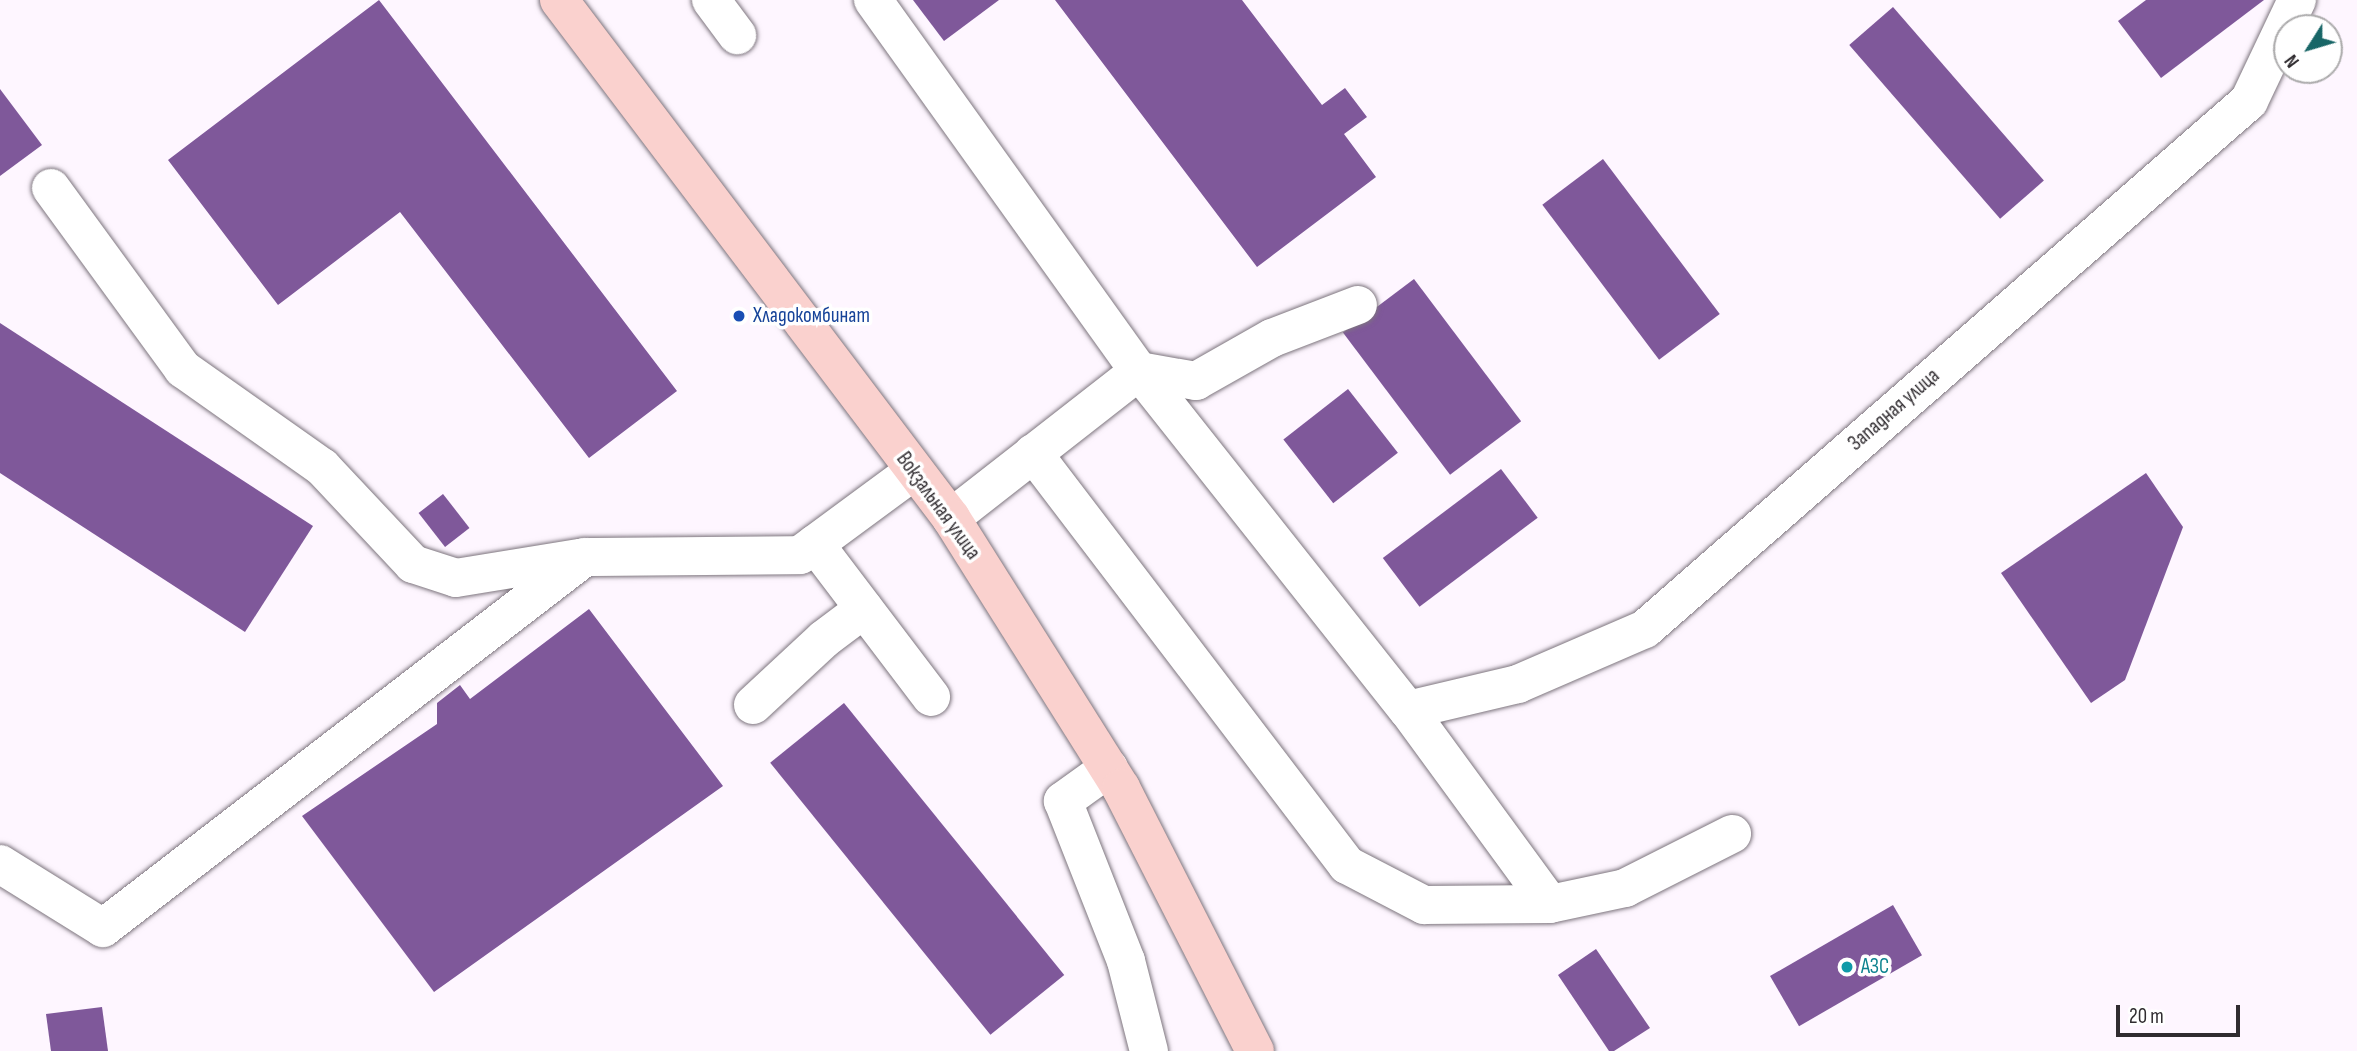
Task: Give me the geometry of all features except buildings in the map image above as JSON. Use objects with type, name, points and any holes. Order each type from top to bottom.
[{"type":"main road","name":"Вокзальная улица","points":[[559,0],[951,518],[1110,768],[1255,1051]]},
{"type":"street","points":[[711,0],[737,35]]},
{"type":"street","points":[[873,0],[1139,370],[1408,710],[1550,904]]},
{"type":"street","name":"Западная улица","points":[[1408,710],[1518,684],[1645,629],[2249,101],[2297,0]]},
{"type":"street","points":[[51,188],[183,369],[322,467],[413,564],[456,578],[586,557],[800,555],[914,471]]},
{"type":"street","points":[[951,518],[1139,370],[1196,381],[1272,338],[1358,305]]},
{"type":"street","points":[[1033,453],[1347,865],[1424,905],[1550,904],[1625,888],[1732,834]]},
{"type":"street","points":[[815,544],[931,697]]},
{"type":"street","points":[[0,864],[103,928],[586,557]]},
{"type":"street","points":[[753,705],[824,639],[864,609]]},
{"type":"street","points":[[1110,768],[1063,801],[1126,961],[1149,1051]]},
{"type":"place","name":"Хладокомбинат","points":[[739,316]]},
{"type":"place","name":"АЗС","points":[[1847,967]]}]
